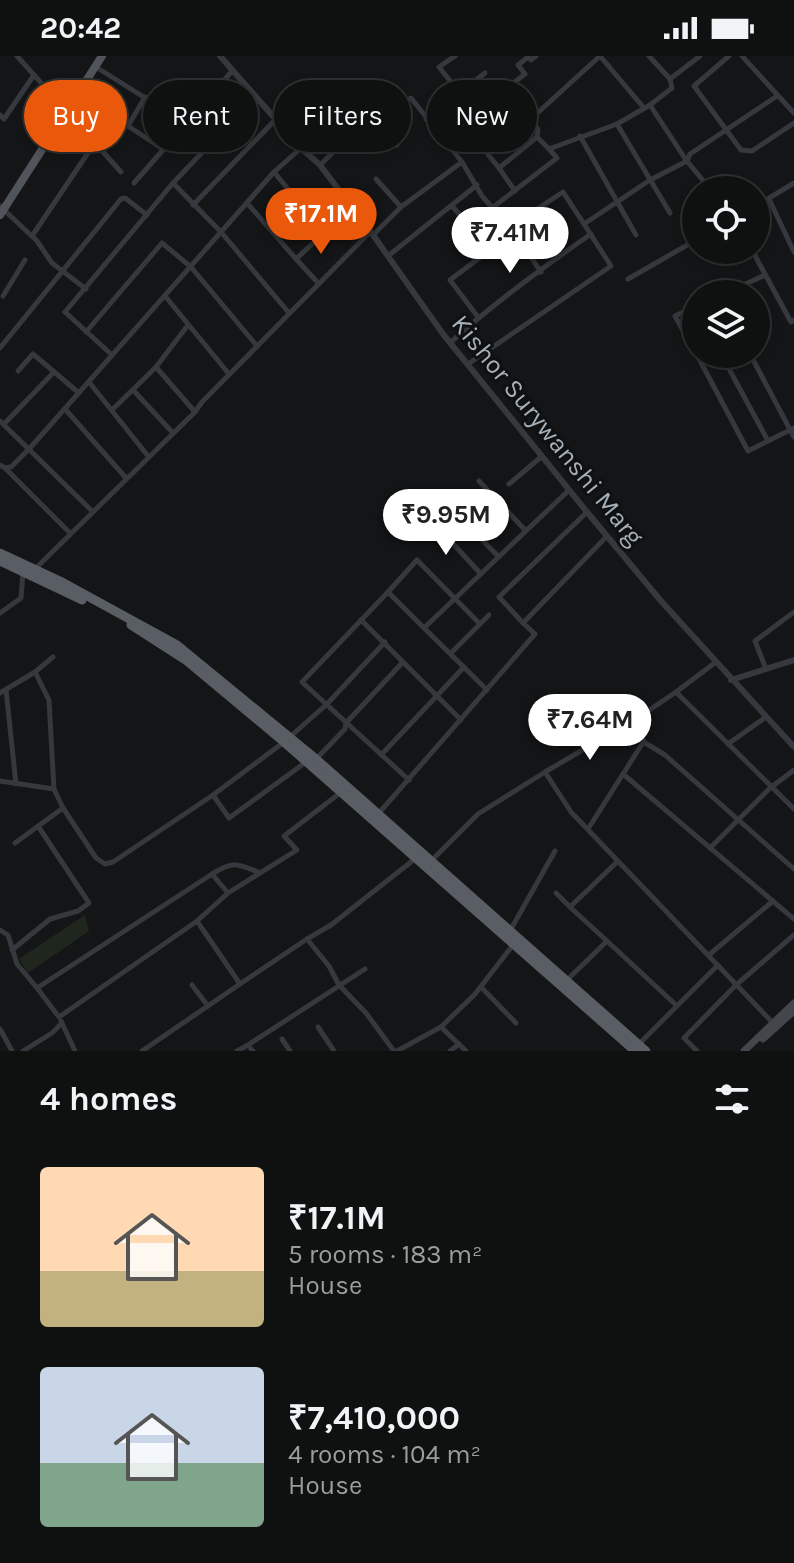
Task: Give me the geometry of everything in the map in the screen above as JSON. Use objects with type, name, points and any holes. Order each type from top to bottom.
[{"type":"highway","points":[[0,553],[177,645],[640,1049]]},
{"type":"highway","points":[[0,561],[103,610],[177,653],[287,740]]},
{"type":"highway","points":[[311,761],[341,793],[376,817]]},
{"type":"highway","points":[[512,937],[566,981],[640,1049]]},
{"type":"main road","points":[[84,80],[96,60]]},
{"type":"main road","points":[[1,210],[39,152]]},
{"type":"main road","points":[[744,1051],[794,1003]]},
{"type":"main road","points":[[751,1051],[794,1011]]},
{"type":"street","points":[[17,56],[38,80]]},
{"type":"street","name":"Kishor Surywanshi Marg","points":[[220,56],[242,80]]},
{"type":"street","points":[[449,80],[439,67],[455,56]]},
{"type":"street","points":[[517,80],[525,74],[518,65],[528,57],[531,60],[536,56]]},
{"type":"street","points":[[537,113],[600,56],[647,107],[699,176]]},
{"type":"street","points":[[549,149],[617,124],[672,88],[670,79],[649,56]]},
{"type":"street","points":[[670,79],[700,56]]},
{"type":"street","points":[[729,56],[694,86],[741,150],[752,151],[794,123]]},
{"type":"street","points":[[742,56],[794,113]]},
{"type":"street","points":[[96,60],[143,95]]},
{"type":"street","points":[[224,80],[233,70]]},
{"type":"street","points":[[475,80],[485,73]]},
{"type":"street","points":[[1,120],[34,75]]},
{"type":"street","points":[[584,224],[650,180],[687,161],[690,154],[777,96]]},
{"type":"street","name":"Kishor Surywanshi Marg","points":[[258,98],[274,117]]},
{"type":"street","points":[[411,98],[426,119]]},
{"type":"street","points":[[143,100],[128,126],[143,136]]},
{"type":"street","points":[[193,205],[274,121]]},
{"type":"street","points":[[617,124],[670,213]]},
{"type":"street","points":[[492,208],[557,158],[537,137],[537,128]]},
{"type":"street","points":[[580,136],[636,235]]},
{"type":"street","points":[[32,236],[89,152]]},
{"type":"street","points":[[102,152],[121,172]]},
{"type":"street","points":[[134,183],[160,152]]},
{"type":"street","points":[[112,355],[65,312],[203,152]]},
{"type":"street","points":[[2,466],[11,467],[30,448],[274,172],[296,152]]},
{"type":"street","name":"Kishor Surywanshi Marg","points":[[305,152],[320,165],[541,457],[731,680],[794,747]]},
{"type":"street","points":[[320,165],[333,152]]},
{"type":"street","points":[[454,152],[541,272]]},
{"type":"street","points":[[486,152],[515,191]]},
{"type":"street","points":[[499,168],[519,152]]},
{"type":"street","points":[[34,570],[195,412],[319,284],[401,207],[462,162]]},
{"type":"street","points":[[274,172],[324,233],[296,259]]},
{"type":"street","points":[[376,179],[401,207]]},
{"type":"street","points":[[173,183],[221,232],[289,313]]},
{"type":"street","points":[[770,198],[794,183]]},
{"type":"street","points":[[388,256],[477,185]]},
{"type":"street","points":[[468,364],[611,266],[563,192],[531,213],[559,257]]},
{"type":"street","points":[[0,348],[121,199],[125,198],[147,215]]},
{"type":"street","points":[[770,201],[794,252]]},
{"type":"street","points":[[247,203],[319,284]]},
{"type":"street","points":[[452,206],[470,226]]},
{"type":"street","points":[[1,210],[32,236],[52,263],[86,289]]},
{"type":"street","points":[[478,317],[450,280],[514,232]]},
{"type":"street","points":[[451,342],[502,296],[541,272],[591,234]]},
{"type":"street","points":[[86,332],[162,243],[191,267],[257,346]]},
{"type":"street","points":[[628,279],[682,248]]},
{"type":"street","points":[[1,298],[25,260]]},
{"type":"street","points":[[759,264],[793,323]]},
{"type":"street","points":[[754,280],[765,275]]},
{"type":"street","points":[[165,296],[229,374]]},
{"type":"street","points":[[682,313],[675,316],[682,328]]},
{"type":"street","points":[[112,410],[156,367],[188,325]]},
{"type":"street","points":[[18,371],[33,354],[79,393]]},
{"type":"street","points":[[156,367],[195,412]]},
{"type":"street","points":[[704,368],[748,451],[793,432],[758,368]]},
{"type":"street","points":[[729,368],[768,441]]},
{"type":"street","points":[[54,372],[2,423],[93,512]]},
{"type":"street","points":[[89,382],[149,456]]},
{"type":"street","points":[[133,389],[173,433]]},
{"type":"street","points":[[65,409],[126,478]]},
{"type":"street","points":[[509,484],[541,457]]},
{"type":"street","points":[[2,466],[70,533]]},
{"type":"street","points":[[479,481],[525,530]]},
{"type":"street","points":[[424,628],[569,490]]},
{"type":"street","points":[[450,508],[498,556]]},
{"type":"street","points":[[376,817],[535,634],[499,597],[587,512]]},
{"type":"street","points":[[433,522],[480,573]]},
{"type":"street","points":[[523,623],[607,536]]},
{"type":"street","points":[[409,780],[302,682],[417,560],[480,624]]},
{"type":"street","points":[[0,613],[21,598],[23,571]]},
{"type":"street","points":[[388,592],[487,690]]},
{"type":"street","points":[[766,669],[755,641],[794,612]]},
{"type":"street","points":[[451,653],[489,615]]},
{"type":"street","points":[[361,620],[461,720]]},
{"type":"street","points":[[35,672],[49,700],[54,789],[96,858],[108,864],[213,795],[287,740],[327,704],[385,642]]},
{"type":"street","points":[[16,784],[3,692],[53,657]]},
{"type":"street","points":[[731,680],[794,660]]},
{"type":"street","points":[[213,795],[229,818],[311,761],[345,729],[346,723],[403,662]]},
{"type":"street","points":[[429,863],[478,814],[676,692],[716,662]]},
{"type":"street","points":[[381,755],[464,667]]},
{"type":"street","points":[[676,692],[794,809]]},
{"type":"street","points":[[728,744],[766,717]]},
{"type":"street","points":[[619,727],[665,755],[794,869]]},
{"type":"street","points":[[588,829],[644,741]]},
{"type":"street","points":[[710,848],[770,788],[794,770]]},
{"type":"street","points":[[545,772],[571,812],[773,1023]]},
{"type":"street","points":[[623,774],[794,919]]},
{"type":"street","points":[[0,781],[54,789]]},
{"type":"street","points":[[23,1051],[52,1033],[61,1020],[197,921],[228,893],[297,850],[284,836],[341,793]]},
{"type":"street","points":[[15,843],[63,808]]},
{"type":"street","points":[[12,950],[50,919],[78,911],[89,903],[38,826]]},
{"type":"street","points":[[307,939],[329,966],[339,985],[396,1051],[441,1027],[481,987],[512,937],[555,851]]},
{"type":"street","points":[[142,1051],[331,925],[420,855]]},
{"type":"street","points":[[570,907],[618,861]]},
{"type":"street","points":[[37,988],[229,864],[259,872]]},
{"type":"street","points":[[212,874],[228,893]]},
{"type":"street","points":[[556,893],[676,1005]]},
{"type":"street","points":[[710,954],[773,901]]},
{"type":"street","points":[[197,921],[240,984]]},
{"type":"street","points":[[0,930],[8,935],[17,964],[61,1020],[75,1051]]},
{"type":"street","points":[[697,1051],[684,1038],[736,985],[794,935]]},
{"type":"street","points":[[566,981],[607,941]]},
{"type":"street","points":[[640,1049],[676,1005],[718,965]]},
{"type":"street","points":[[237,1051],[365,969]]},
{"type":"street","points":[[192,985],[208,1006]]},
{"type":"street","points":[[481,987],[516,1023]]},
{"type":"street","points":[[318,1027],[334,1051]]},
{"type":"street","points":[[441,1027],[466,1051]]},
{"type":"street","points":[[0,1029],[12,1051]]},
{"type":"street","points":[[282,1039],[290,1051]]},
{"type":"street","points":[[450,1051],[459,1044]]},
{"type":"street","points":[[248,1045],[253,1051]]},
{"type":"shaded area","points":[[85,915],[89,931],[28,973],[19,959]]}]
